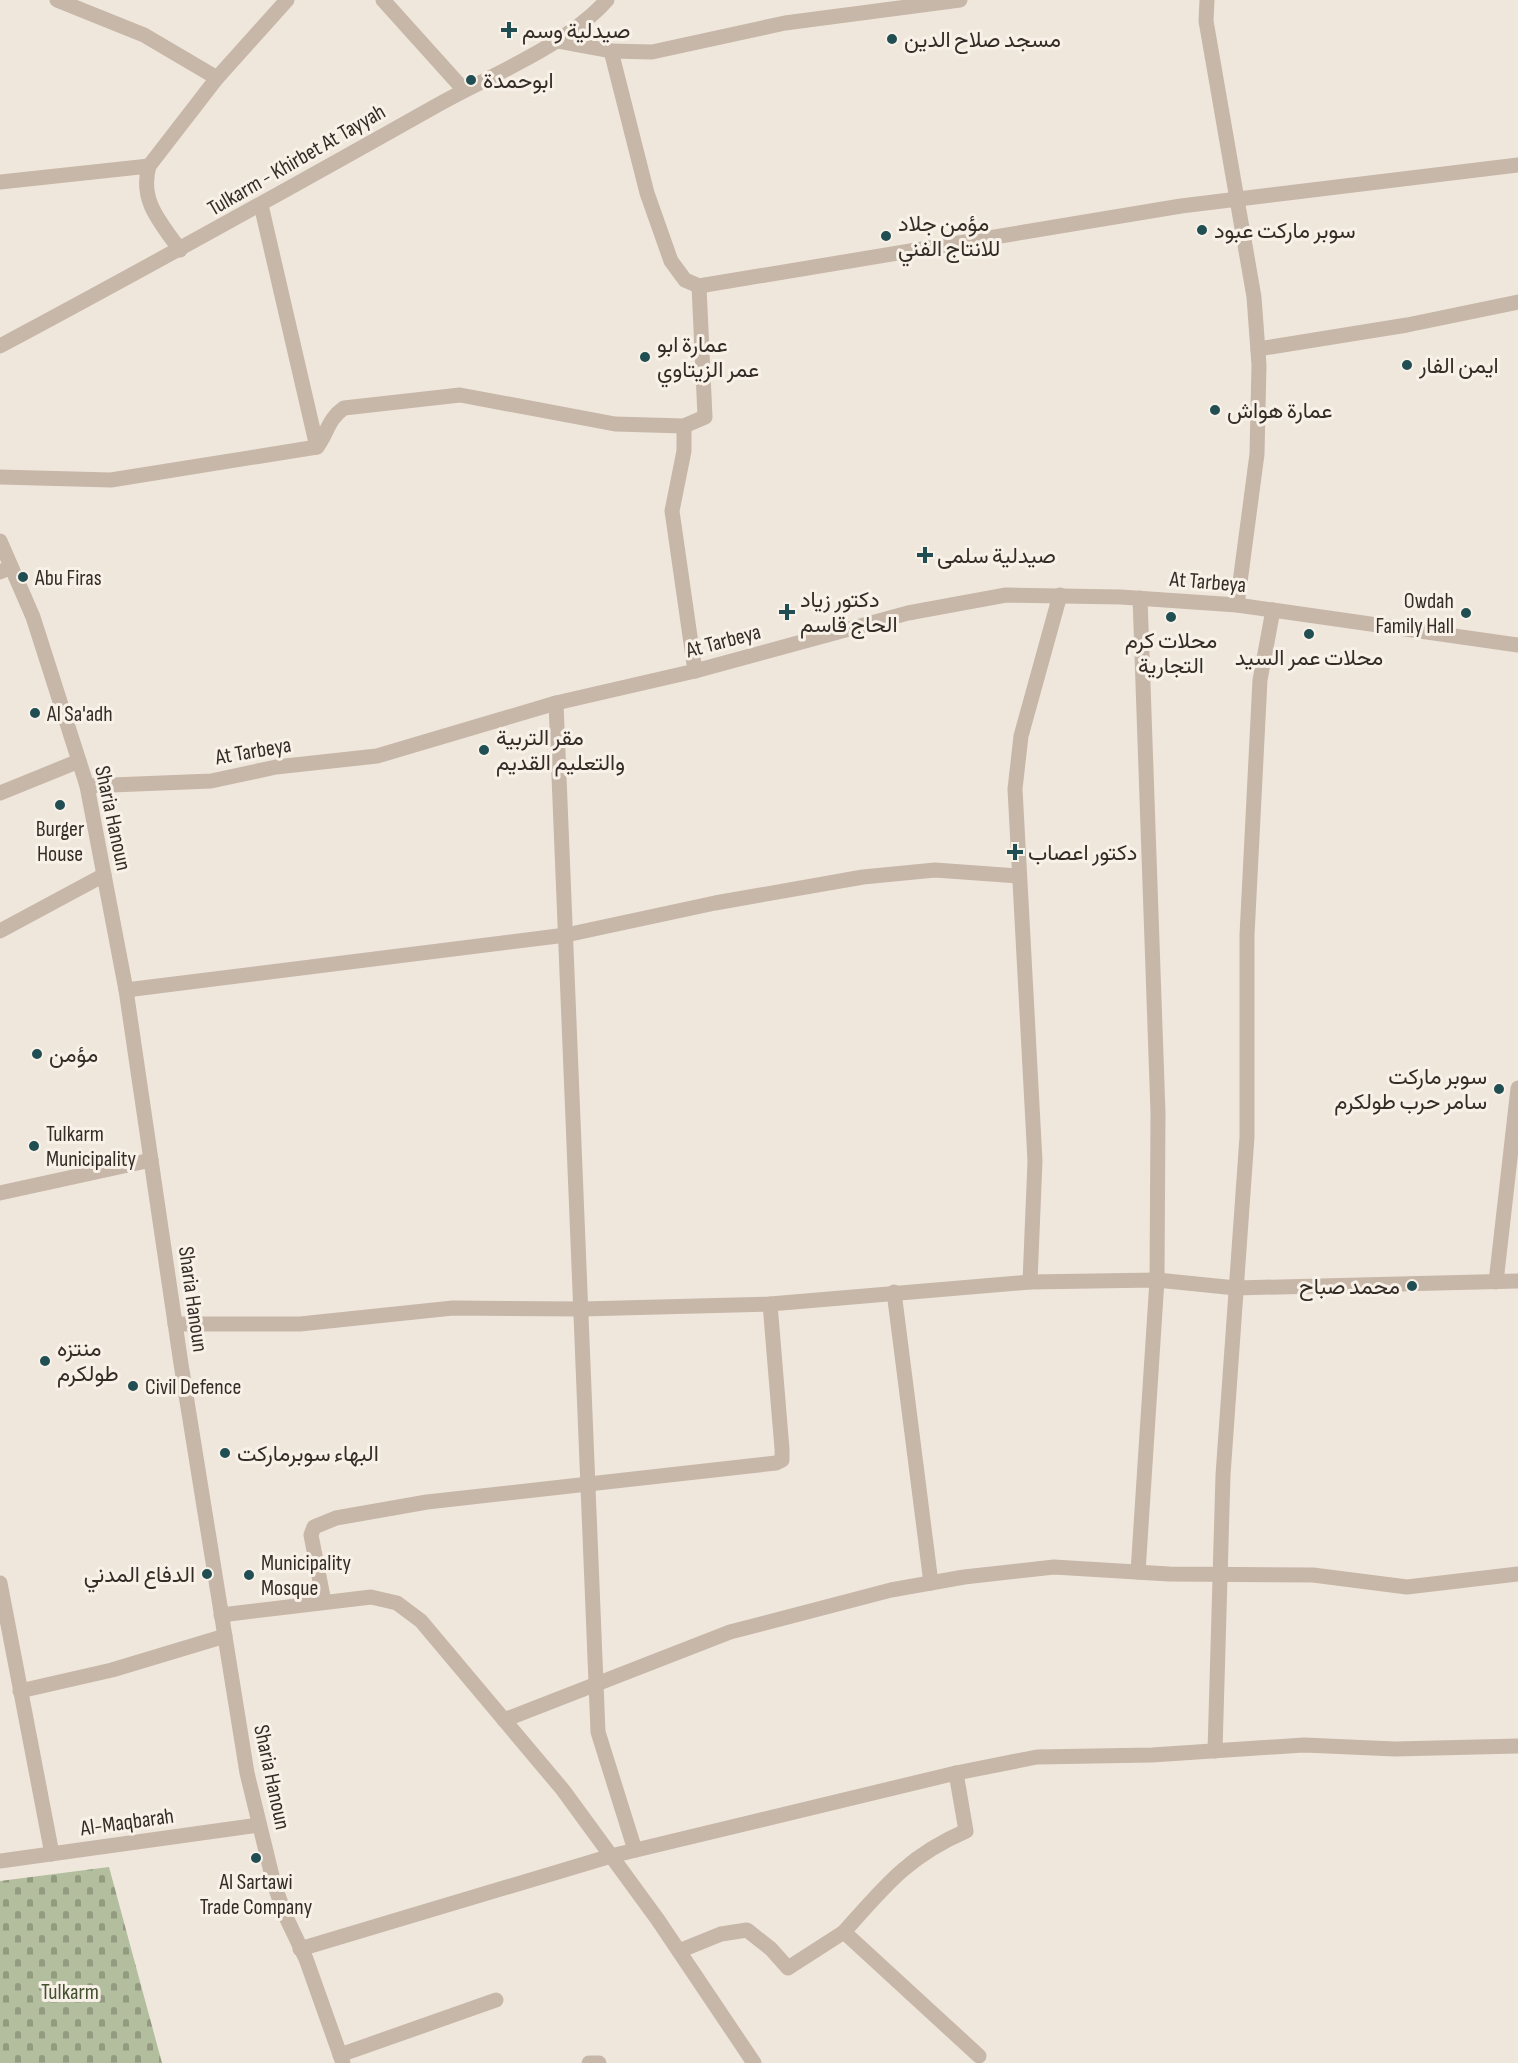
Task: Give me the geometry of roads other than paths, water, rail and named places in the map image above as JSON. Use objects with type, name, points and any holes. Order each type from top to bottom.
[{"type":"street","points":[[57,0],[144,35],[217,78]]},
{"type":"street","points":[[180,250],[147,199],[147,172],[217,78],[287,0]]},
{"type":"street","points":[[383,0],[464,90]]},
{"type":"street","name":"Tulkarm - Khirbet At Tayyah","points":[[0,346],[180,250],[464,90],[557,41],[597,11],[607,0]]},
{"type":"street","points":[[557,41],[611,51],[652,52],[785,23],[960,0]]},
{"type":"street","points":[[1206,0],[1206,21],[1254,297],[1257,349],[1257,454],[1237,605]]},
{"type":"street","points":[[611,51],[647,193],[671,261],[685,280],[699,286],[1237,199],[1518,165]]},
{"type":"street","points":[[0,182],[133,168],[147,172]]},
{"type":"street","points":[[261,205],[317,447]]},
{"type":"street","points":[[0,477],[111,480],[317,447],[325,436],[332,416],[344,408],[459,396],[615,424],[684,426],[695,424],[705,417],[699,286]]},
{"type":"street","points":[[1257,349],[1407,325],[1518,302]]},
{"type":"street","points":[[684,426],[684,451],[672,511],[695,671]]},
{"type":"street","name":"Sharia Hanoun","points":[[0,542],[6,570],[33,617],[87,786],[126,990],[175,1324],[247,1773],[274,1884],[342,2059]]},
{"type":"street","name":"At Tarbeya","points":[[87,786],[211,781],[276,767],[377,756],[556,702],[695,671],[908,613],[1006,595],[1140,598],[1237,605],[1518,645]]},
{"type":"street","points":[[1030,1282],[1035,1161],[1015,815],[1017,762],[1026,719],[1060,595]]},
{"type":"street","points":[[1138,1572],[1157,1281],[1158,1113],[1140,598]]},
{"type":"street","points":[[1215,1750],[1223,1475],[1247,1137],[1247,935],[1260,680],[1274,609]]},
{"type":"street","points":[[556,702],[596,1684],[601,1747],[635,1850]]},
{"type":"street","points":[[0,793],[79,761]]},
{"type":"street","points":[[126,990],[566,934],[715,903],[863,877],[935,870],[1019,876]]},
{"type":"street","points":[[0,931],[104,875]]},
{"type":"street","points":[[1496,1282],[1518,1088]]},
{"type":"street","points":[[0,1193],[151,1160]]},
{"type":"street","points":[[175,1324],[300,1324],[453,1308],[770,1304],[1030,1282],[1157,1281],[1236,1288],[1518,1281]]},
{"type":"street","points":[[894,1292],[931,1583]]},
{"type":"street","points":[[324,1602],[311,1542],[314,1527],[322,1523],[427,1502],[588,1482],[777,1463],[782,1460],[770,1304]]},
{"type":"street","points":[[504,1720],[730,1632],[891,1590],[931,1583],[1054,1567],[1138,1572],[1313,1575],[1407,1587],[1518,1574]]},
{"type":"street","points":[[0,1583],[52,1854]]},
{"type":"street","points":[[221,1615],[371,1597],[397,1603],[409,1610],[421,1621],[563,1790],[679,1951],[754,2063]]},
{"type":"street","points":[[20,1691],[112,1670],[225,1636]]},
{"type":"street","points":[[300,1949],[611,1856],[956,1773],[1037,1757],[1304,1745],[1395,1749],[1518,1746]]},
{"type":"street","points":[[679,1951],[721,1934],[747,1930],[771,1949],[788,1968],[844,1932],[900,1870],[942,1841],[966,1831],[956,1773]]},
{"type":"street","name":"Al-Maqbarah","points":[[0,1861],[259,1826]]},
{"type":"street","points":[[844,1932],[979,2056]]},
{"type":"street","points":[[342,2059],[496,2000]]},
{"type":"street","points":[[589,2063],[599,2063]]},
{"type":"place","name":"صيدلية وسم","points":[[509,30]]},
{"type":"place","name":"مسجد صلاح الدين","points":[[892,39]]},
{"type":"place","name":"ابوحمدة","points":[[471,80]]},
{"type":"place","name":"سوبر ماركت عبود","points":[[1202,230]]},
{"type":"place","name":"مؤمن جلاد للانتاج الفني","points":[[886,236]]},
{"type":"place","name":"عمارة ابو عمر الزيتاوي","points":[[645,357]]},
{"type":"place","name":"ايمن الفار","points":[[1407,365]]},
{"type":"place","name":"عمارة هواش","points":[[1215,410]]},
{"type":"place","name":"صيدلية سلمى","points":[[925,555]]},
{"type":"place","name":"Abu Firas","points":[[23,577]]},
{"type":"place","name":"دكتور زياد الحاج قاسم","points":[[787,612]]},
{"type":"place","name":"Owdah Family Hall","points":[[1466,613]]},
{"type":"place","name":"محلات كرم التجارية","points":[[1171,617]]},
{"type":"place","name":"محلات عمر السيد","points":[[1309,634]]},
{"type":"place","name":"Al Sa'adh","points":[[35,713]]},
{"type":"place","name":"مقر التربية والتعليم القديم","points":[[484,750]]},
{"type":"place","name":"Burger House","points":[[60,805]]},
{"type":"place","name":"دكتور اعصاب","points":[[1015,852]]},
{"type":"place","name":"مؤمن","points":[[37,1054]]},
{"type":"place","name":"سوبر ماركت سامر حرب طولكرم","points":[[1499,1089]]},
{"type":"place","name":"Tulkarm Municipality","points":[[34,1146]]},
{"type":"place","name":"محمد صباح","points":[[1412,1286]]},
{"type":"place","name":"منتزه طولكرم","points":[[45,1361]]},
{"type":"place","name":"Civil Defence","points":[[133,1386]]},
{"type":"place","name":"البهاء سوبرماركت","points":[[225,1453]]},
{"type":"place","name":"الدفاع المدني","points":[[207,1574]]},
{"type":"place","name":"Municipality Mosque","points":[[249,1575]]},
{"type":"place","name":"Al Sartawi Trade Company","points":[[256,1858]]},
{"type":"park label","name":"Tulkarm","points":[[70,1991]]}]
